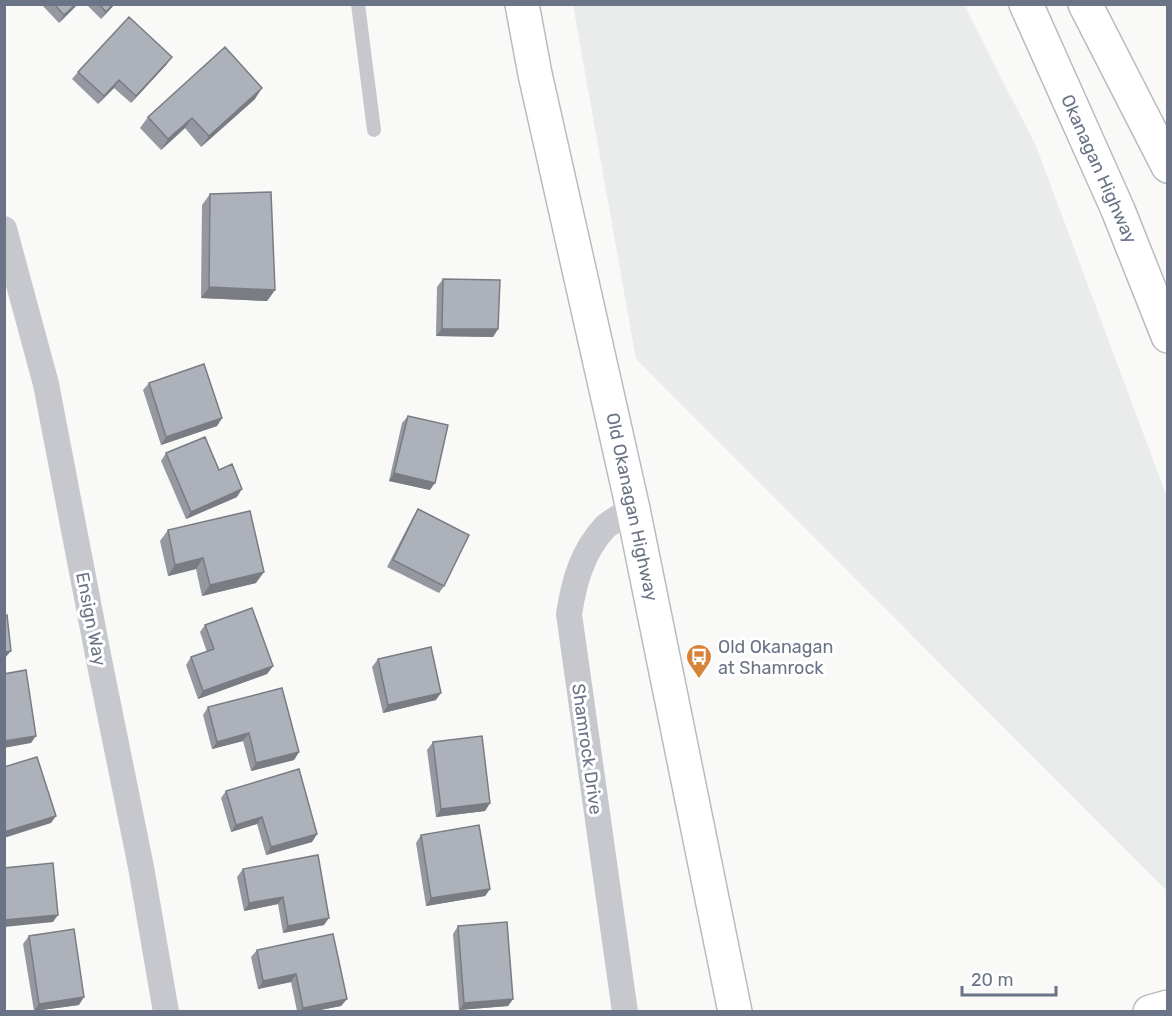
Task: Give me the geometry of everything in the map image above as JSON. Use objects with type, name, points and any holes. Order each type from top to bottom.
[{"type":"main road","name":"Old Okanagan Highway","points":[[522,4],[535,74],[633,509],[735,1011]]},
{"type":"main road","name":"Okanagan Highway","points":[[1026,4],[1118,210],[1167,336]]},
{"type":"main road","points":[[1085,4],[1167,166]]},
{"type":"main road","points":[[1150,1011],[1167,1007]]},
{"type":"street","name":"Ensign Way","points":[[4,229],[46,384],[141,867],[166,1011]]},
{"type":"street","name":"Shamrock Drive","points":[[625,1011],[569,614],[574,585],[584,558],[606,526],[633,509]]},
{"type":"lane","points":[[358,4],[374,130]]},
{"type":"shaded area","points":[[573,5],[964,5],[1036,146],[1167,497],[1167,891],[636,359]]},
{"type":"building","points":[[54,4],[76,4],[64,15]]},
{"type":"building","points":[[99,4],[113,4],[106,12]]},
{"type":"building","points":[[129,17],[172,57],[136,96],[119,80],[104,96],[78,72]]},
{"type":"building","points":[[225,47],[262,88],[209,136],[192,118],[168,139],[148,117]]},
{"type":"building","points":[[271,192],[275,290],[209,287],[210,194]]},
{"type":"building","points":[[443,279],[500,280],[498,329],[442,329]]},
{"type":"building","points":[[204,364],[222,418],[166,437],[149,383]]},
{"type":"building","points":[[408,416],[448,425],[435,483],[394,473]]},
{"type":"building","points":[[205,437],[219,470],[232,464],[242,489],[191,512],[166,453]]},
{"type":"building","points":[[418,509],[469,535],[444,586],[393,560]]},
{"type":"building","points":[[250,511],[264,572],[210,585],[203,558],[175,565],[168,530]]},
{"type":"building","points":[[252,608],[273,666],[203,691],[191,657],[214,649],[205,625]]},
{"type":"building","points":[[7,615],[11,651],[4,652],[4,616]]},
{"type":"building","points":[[431,647],[441,693],[388,705],[378,659]]},
{"type":"building","points":[[26,670],[36,736],[4,741],[4,674]]},
{"type":"building","points":[[282,688],[299,752],[256,763],[249,733],[217,742],[208,707]]},
{"type":"building","points":[[482,736],[490,803],[441,809],[433,742]]},
{"type":"building","points":[[37,757],[56,816],[4,832],[4,767]]},
{"type":"building","points":[[299,769],[317,834],[271,847],[262,817],[236,825],[226,791]]},
{"type":"building","points":[[479,825],[490,889],[431,898],[421,835]]},
{"type":"building","points":[[318,855],[329,918],[288,926],[283,897],[249,903],[243,869]]},
{"type":"building","points":[[53,863],[58,915],[4,920],[4,868]]},
{"type":"building","points":[[507,922],[513,999],[464,1003],[458,926]]},
{"type":"building","points":[[74,929],[84,997],[39,1004],[29,936]]},
{"type":"building","points":[[333,934],[347,999],[303,1008],[296,974],[263,981],[257,950]]},
{"type":"place","name":"Old Okanagan at Shamrock","points":[[699,680]]}]
